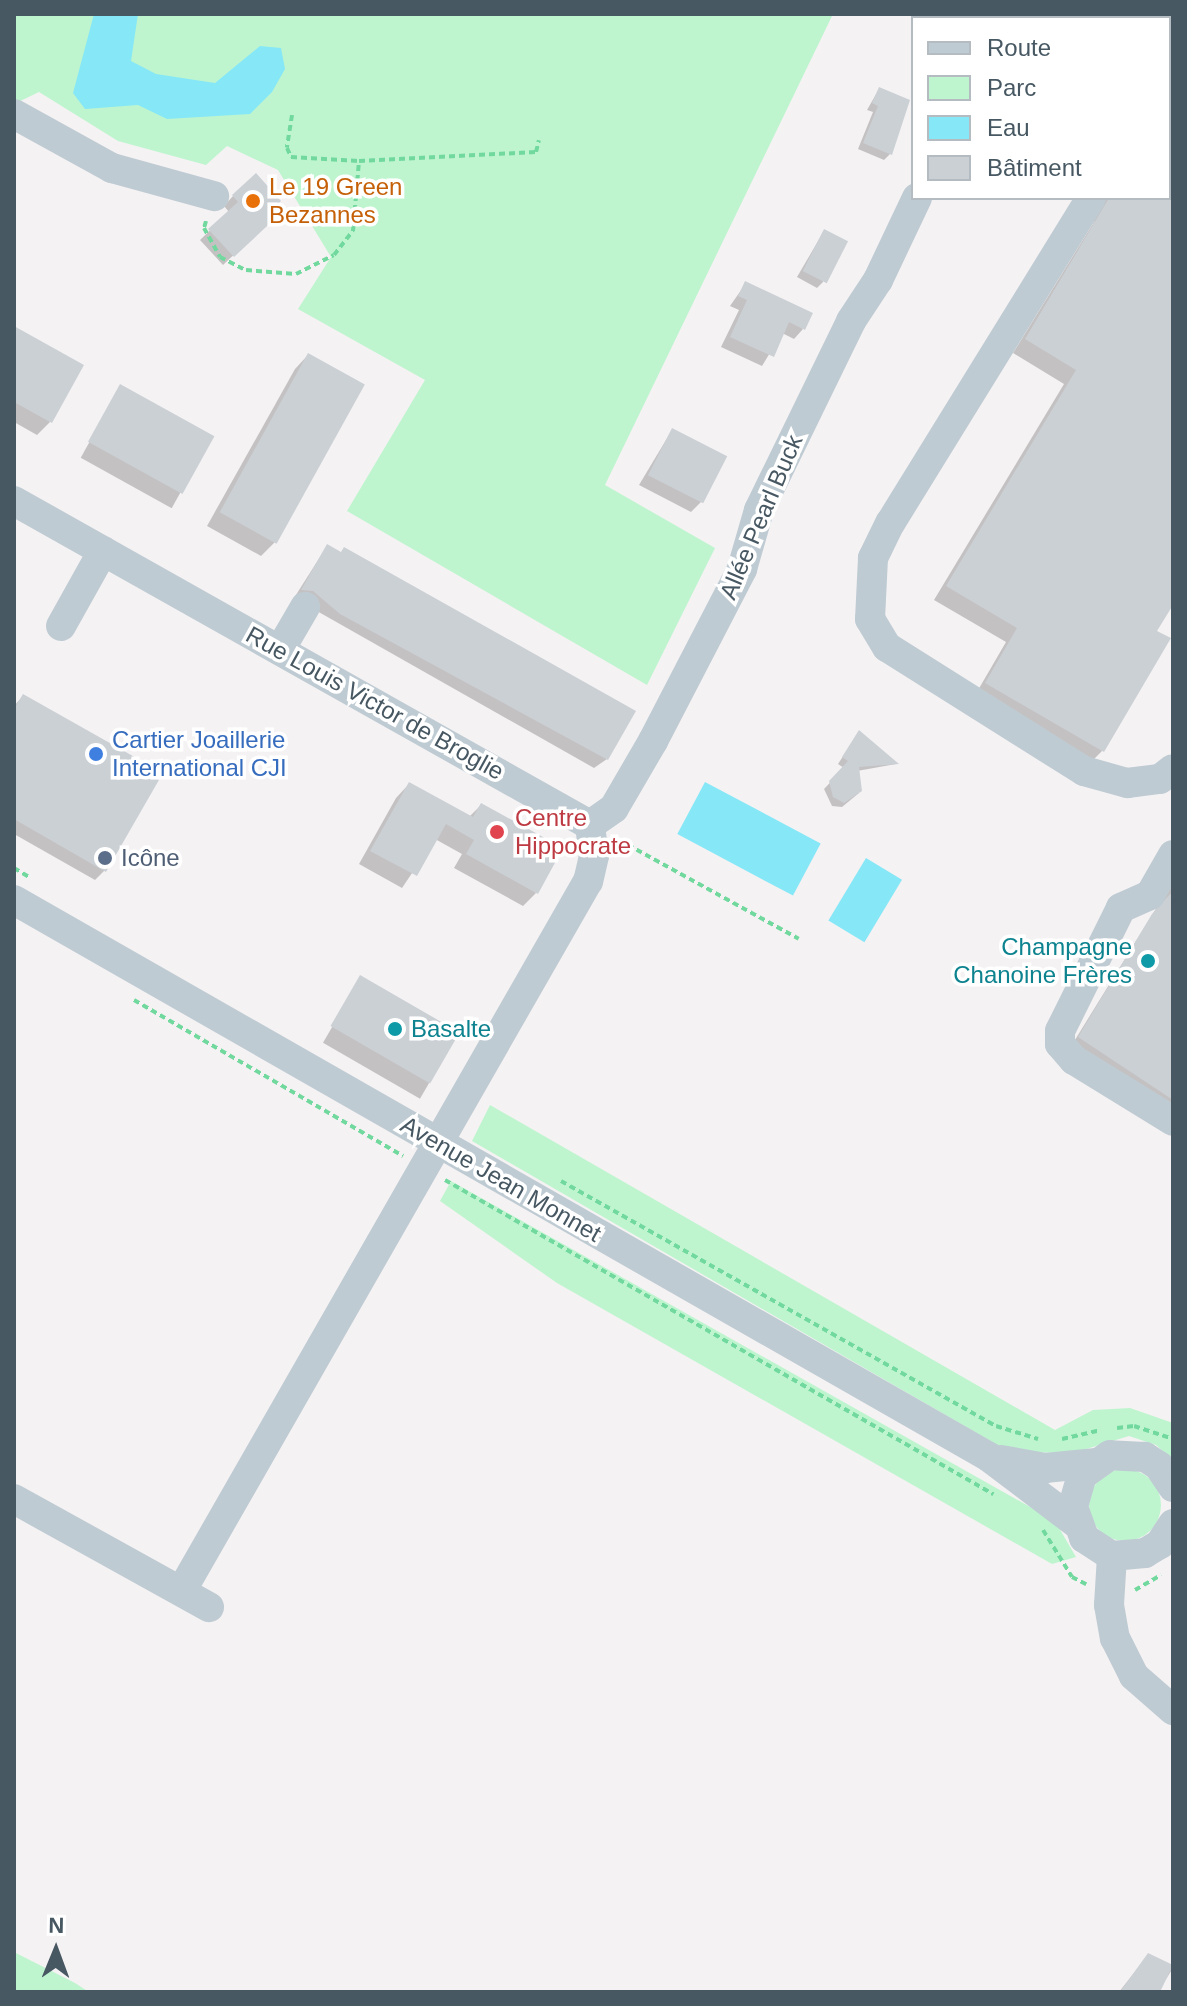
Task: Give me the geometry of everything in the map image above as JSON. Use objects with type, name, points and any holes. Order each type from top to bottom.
[{"type":"street","points":[[14,114],[112,168],[214,196]]},
{"type":"street","name":"Allée Pearl Buck","points":[[590,825],[614,808],[653,741],[742,569],[759,510],[851,321],[878,280],[916,200]]},
{"type":"street","points":[[1090,200],[890,523],[873,558],[870,619],[887,647],[1084,771],[1127,783],[1160,779],[1173,769]]},
{"type":"street","name":"Rue Louis Victor de Broglie","points":[[14,501],[590,825]]},
{"type":"street","points":[[61,626],[103,551]]},
{"type":"street","points":[[280,650],[305,607]]},
{"type":"street","points":[[182,1590],[588,881],[594,856],[590,825]]},
{"type":"street","points":[[1173,855],[1150,895],[1121,908],[1060,1031],[1060,1044],[1074,1060],[1173,1121]]},
{"type":"street","name":"Avenue Jean Monnet","points":[[14,900],[432,1155],[989,1457],[1076,1523],[1084,1538],[1112,1556]]},
{"type":"street","name":"Avenue Jean Monnet","points":[[989,1457],[1045,1468],[1094,1463],[1110,1455],[1145,1457],[1172,1482]]},
{"type":"street","points":[[1076,1523],[1075,1490],[1094,1463]]},
{"type":"street","points":[[14,1499],[209,1607]]},
{"type":"street","points":[[1172,1528],[1145,1553],[1112,1556],[1109,1588],[1115,1638],[1134,1676],[1173,1710]]},
{"type":"path","points":[[292,115],[287,148],[291,157],[359,161],[536,152],[539,140]]},
{"type":"path","points":[[214,196],[204,228],[220,257],[246,270],[296,274],[334,255],[353,231],[359,161]]},
{"type":"path","points":[[590,825],[799,939]]},
{"type":"path","points":[[14,868],[41,884]]},
{"type":"path","points":[[123,994],[432,1155],[1000,1498]]},
{"type":"path","points":[[553,1176],[996,1426],[1049,1442]]},
{"type":"green space","points":[[14,14],[833,14],[605,485],[715,548],[647,685],[347,511],[425,380],[298,309],[331,257],[278,170],[227,146],[206,165],[118,141],[39,92],[14,104]]},
{"type":"green space","points":[[490,1105],[1055,1430],[1093,1410],[1130,1408],[1173,1423],[1173,1460],[1156,1445],[1129,1436],[1070,1454],[1006,1450],[472,1141]]},
{"type":"green space","points":[[451,1181],[1055,1521],[1076,1557],[1052,1564],[557,1283],[440,1201]]},
{"type":"green space","points":[[1118,1469],[1132,1469],[1151,1479],[1161,1498],[1161,1512],[1151,1531],[1132,1541],[1118,1541],[1099,1531],[1089,1512],[1089,1498],[1099,1479]]},
{"type":"green space","points":[[14,1952],[75,1983],[89,1992],[14,1992]]},
{"type":"water","points":[[94,14],[138,14],[131,61],[156,74],[215,83],[260,46],[281,48],[285,69],[272,92],[250,114],[167,119],[138,105],[85,109],[73,93]]},
{"type":"water","points":[[705,782],[821,844],[793,896],[677,834]]},
{"type":"water","points":[[866,858],[902,880],[864,942],[828,921]]},
{"type":"building","points":[[879,87],[910,100],[892,155],[863,143],[878,106],[872,103]]},
{"type":"building","points":[[256,173],[281,201],[276,206],[282,212],[234,257],[208,229],[238,202],[232,195]]},
{"type":"building","points":[[1173,198],[1173,605],[1157,631],[1171,638],[1104,752],[985,683],[1017,628],[946,586],[1076,370],[1025,339],[1108,200]]},
{"type":"building","points":[[824,229],[848,241],[827,283],[803,271]]},
{"type":"building","points":[[745,281],[813,313],[805,330],[789,322],[774,357],[730,337],[747,300],[738,296]]},
{"type":"building","points":[[14,326],[84,365],[52,423],[14,402]]},
{"type":"building","points":[[308,353],[365,385],[277,544],[220,512]]},
{"type":"building","points":[[120,384],[214,436],[182,494],[88,442]]},
{"type":"building","points":[[672,428],[727,456],[703,503],[648,475]]},
{"type":"building","points":[[327,544],[341,552],[344,547],[636,711],[608,760],[340,614],[313,591],[301,590]]},
{"type":"building","points":[[23,694],[163,773],[106,872],[14,819],[14,709]]},
{"type":"building","points":[[859,730],[899,764],[859,767],[862,791],[844,803],[833,797],[829,781],[848,761],[842,757]]},
{"type":"building","name":"Centre Hippocrate","points":[[409,782],[473,817],[481,803],[563,848],[538,894],[466,854],[474,840],[446,824],[417,876],[370,851]]},
{"type":"building","name":"Champagne Chanoine Frères","points":[[1173,891],[1173,1100],[1078,1037],[1152,914]]},
{"type":"building","name":"Basalte","points":[[360,975],[460,1032],[430,1084],[331,1026]]},
{"type":"building","points":[[1148,1953],[1173,1965],[1160,1992],[1120,1992]]},
{"type":"place","name":"Le 19 Green Bezannes","points":[[253,201]]},
{"type":"place","name":"Cartier Joaillerie International CJI","points":[[96,754]]},
{"type":"place","name":"Centre Hippocrate","points":[[497,832]]},
{"type":"place","name":"Icône","points":[[105,858]]},
{"type":"place","name":"Champagne Chanoine Frères","points":[[1148,961]]},
{"type":"place","name":"Basalte","points":[[395,1029]]}]
